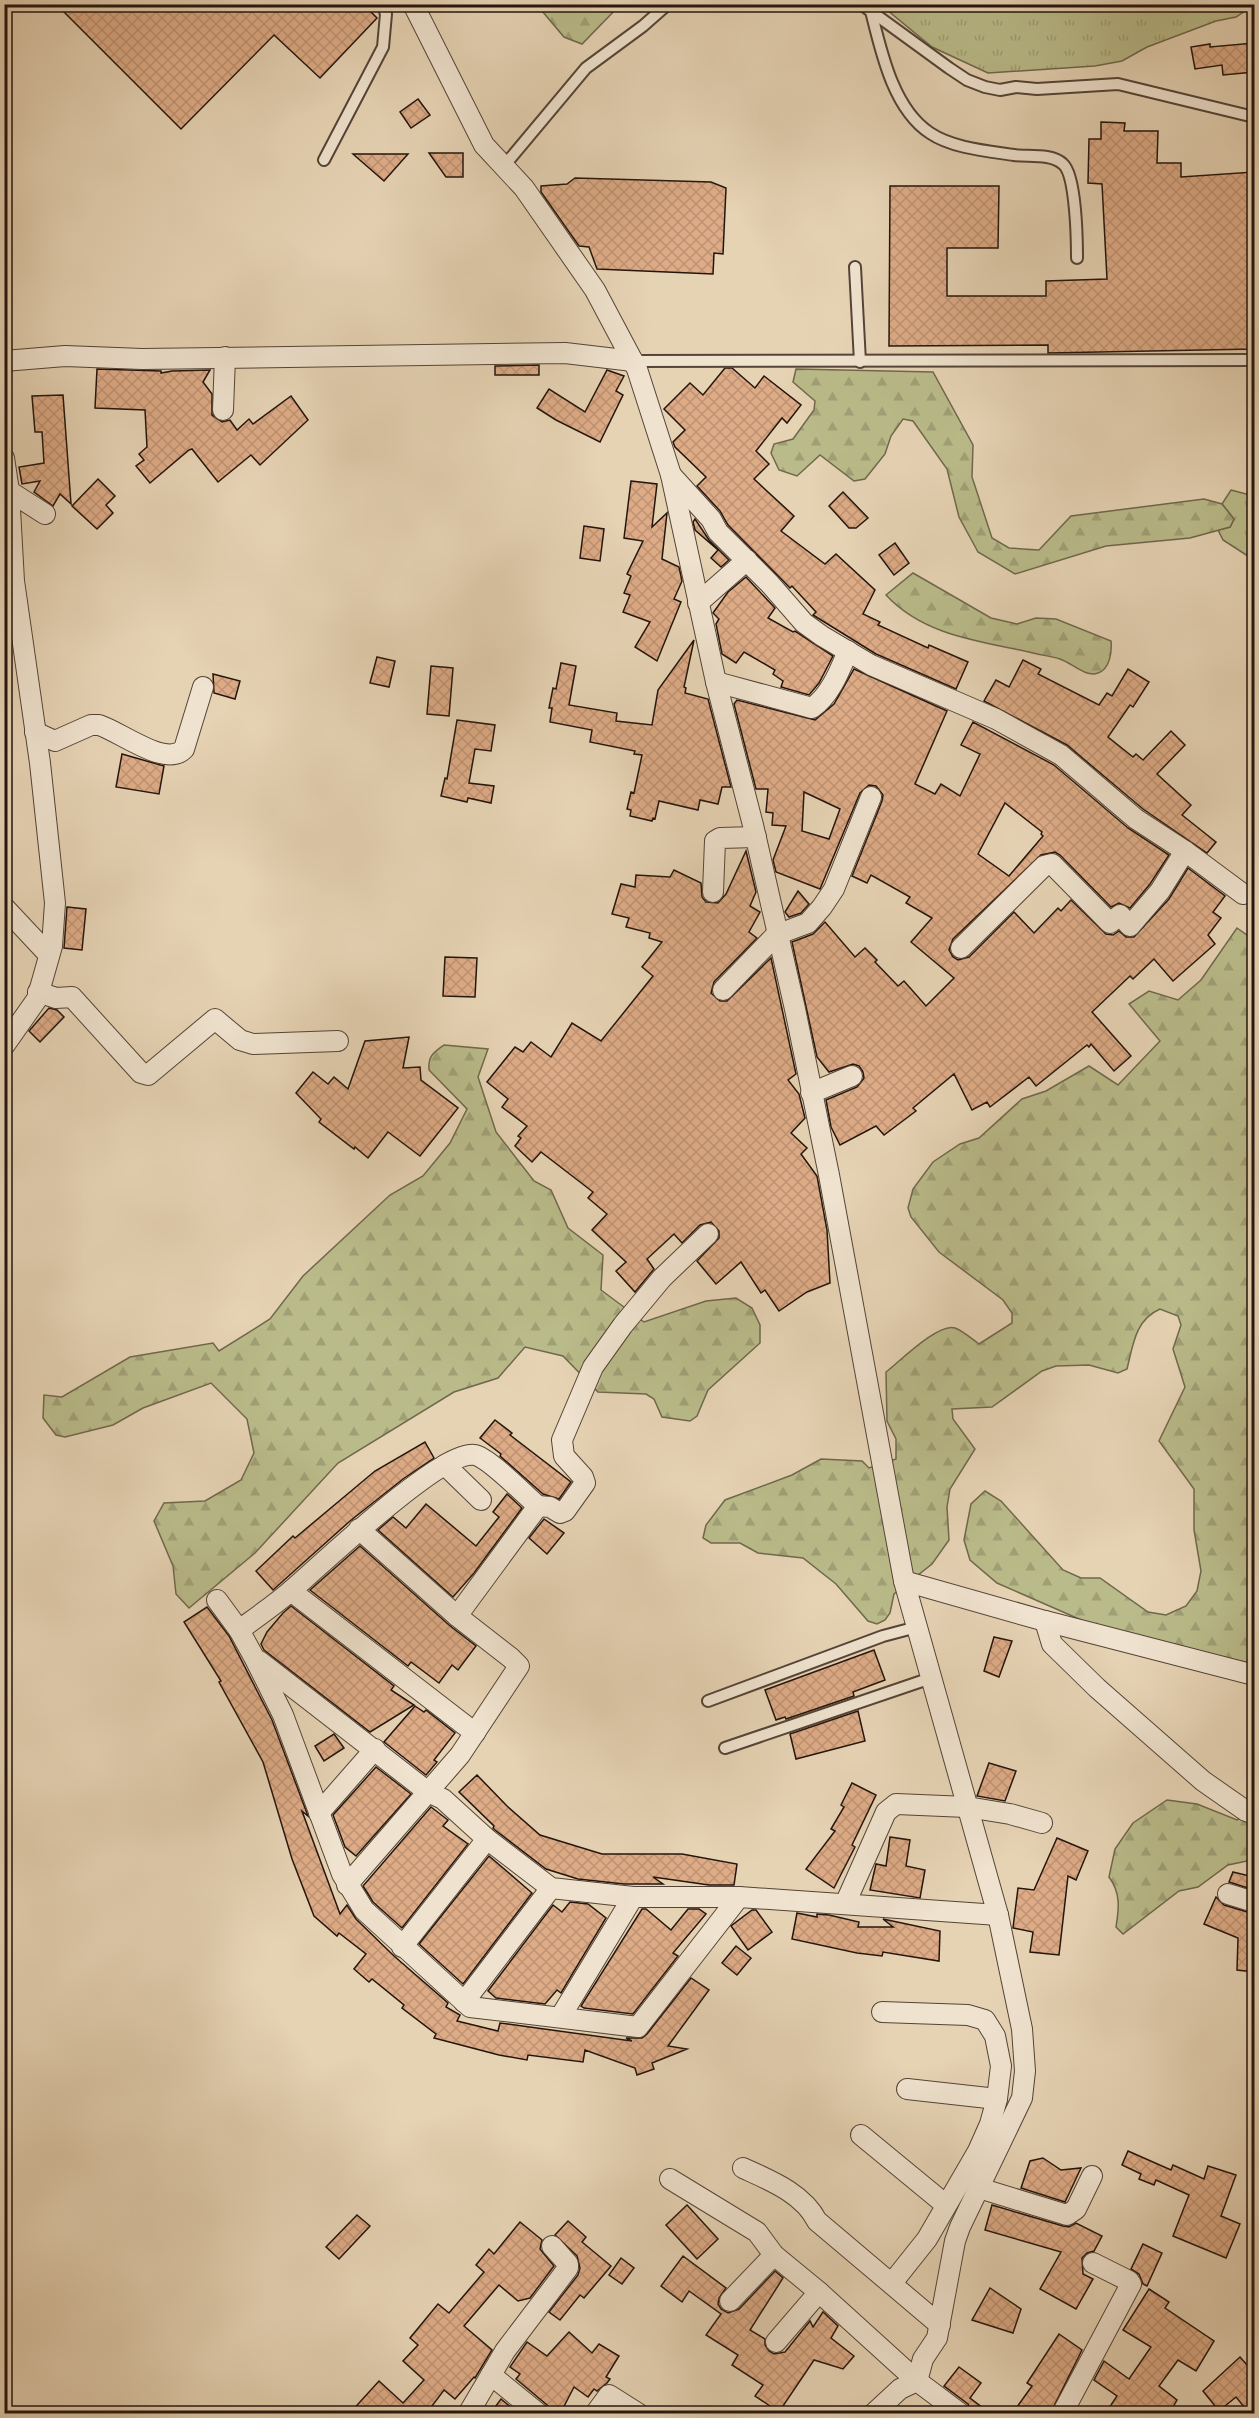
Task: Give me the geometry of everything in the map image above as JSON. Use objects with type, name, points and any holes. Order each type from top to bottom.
[{"type":"street","points":[[413,4],[479,137],[524,188],[585,273],[633,361],[671,476],[716,682],[756,837],[776,935],[795,1009],[831,1187],[904,1581],[998,1915],[1022,2029],[1025,2087],[1019,2106],[955,2241],[937,2338],[923,2360],[917,2381],[900,2389],[873,2414]]},
{"type":"street","points":[[4,361],[65,356],[142,359],[565,353],[633,361]]},
{"type":"street","points":[[223,410],[225,357]]},
{"type":"street","points":[[4,458],[9,491],[13,574],[35,732],[55,903],[50,955],[37,999],[4,1046]]},
{"type":"street","points":[[671,476],[711,519],[718,532],[747,560],[804,623],[871,665],[996,720],[1061,755],[1136,819],[1185,851],[1243,894]]},
{"type":"street","points":[[9,491],[45,514]]},
{"type":"street","points":[[698,603],[747,560]]},
{"type":"street","points":[[4,611],[20,626]]},
{"type":"street","points":[[716,682],[813,708],[820,703],[848,651]]},
{"type":"street","points":[[35,732],[55,741],[91,725],[99,725],[159,754],[171,756],[179,754],[184,749],[202,687]]},
{"type":"street","points":[[723,990],[776,935],[808,923],[822,907],[834,889],[871,797]]},
{"type":"street","points":[[712,892],[715,841],[720,838],[756,837]]},
{"type":"street","points":[[961,948],[1048,864],[1052,864],[1110,923],[1120,915],[1130,926],[1160,891],[1185,851]]},
{"type":"street","points":[[4,907],[50,955]]},
{"type":"street","points":[[38,992],[56,998],[72,998],[141,1073],[148,1076],[215,1019],[240,1040],[253,1044],[338,1041]]},
{"type":"street","points":[[811,1094],[852,1077]]},
{"type":"street","points":[[239,1630],[291,1591],[382,1510],[445,1465],[469,1455],[479,1456],[538,1506],[550,1506],[560,1513],[564,1511],[585,1483],[583,1477],[564,1456],[562,1440],[593,1367],[662,1278],[708,1234]]},
{"type":"street","points":[[445,1465],[481,1500]]},
{"type":"street","points":[[457,1616],[538,1506]]},
{"type":"street","points":[[347,1885],[460,1755],[519,1666],[457,1616],[359,1530]]},
{"type":"street","points":[[904,1581],[1045,1621],[1254,1675]]},
{"type":"street","points":[[291,1591],[475,1732]]},
{"type":"street","points":[[217,1600],[239,1630],[283,1715],[347,1885],[364,1910],[402,1947],[464,2002],[476,2009],[561,2016],[638,2027],[739,1897]]},
{"type":"street","points":[[1045,1621],[1052,1644],[1097,1688],[1203,1781],[1246,1811],[1254,1814]]},
{"type":"street","points":[[255,1659],[428,1792],[443,1799],[488,1839],[551,1888],[633,1897],[739,1897],[998,1915]]},
{"type":"street","points":[[319,1813],[375,1749]]},
{"type":"street","points":[[845,1904],[890,1808],[896,1804],[967,1807],[1042,1822]]},
{"type":"street","points":[[402,1947],[488,1839]]},
{"type":"street","points":[[464,2002],[551,1888]]},
{"type":"street","points":[[1228,1894],[1254,1902]]},
{"type":"street","points":[[561,2016],[633,1897]]},
{"type":"street","points":[[882,2012],[968,2015],[985,2020],[995,2036],[1001,2066],[997,2099],[990,2124],[978,2151],[927,2239],[892,2283]]},
{"type":"street","points":[[907,2089],[997,2099]]},
{"type":"street","points":[[861,2135],[946,2205]]},
{"type":"street","points":[[742,2168],[779,2184],[811,2210],[817,2221],[940,2325]]},
{"type":"street","points":[[979,2188],[1067,2215],[1076,2210],[1092,2176]]},
{"type":"street","points":[[670,2180],[757,2232],[774,2255],[819,2292],[917,2381],[961,2414]]},
{"type":"street","points":[[468,2414],[505,2351],[568,2268],[568,2264],[552,2246]]},
{"type":"street","points":[[730,2301],[774,2255]]},
{"type":"street","points":[[1062,2414],[1131,2284],[1093,2263]]},
{"type":"street","points":[[776,2342],[819,2292]]},
{"type":"street","points":[[491,2375],[539,2414]]},
{"type":"street","points":[[596,2414],[609,2395],[639,2414]]},
{"type":"lane","points":[[324,160],[383,47],[386,14],[382,4]]},
{"type":"lane","points":[[504,166],[586,68],[668,4]]},
{"type":"lane","points":[[861,4],[949,69],[985,87],[1000,90],[1016,87],[1037,89],[1118,84],[1254,117]]},
{"type":"lane","points":[[872,11],[888,73],[911,114],[929,133],[958,145],[1015,155],[1047,157],[1063,164],[1070,176],[1077,226],[1077,258]]},
{"type":"lane","points":[[855,267],[860,362]]},
{"type":"lane","points":[[633,361],[1254,360]]},
{"type":"lane","points":[[708,1701],[883,1636],[917,1627]]},
{"type":"lane","points":[[725,1748],[930,1677]]},
{"type":"green space","points":[[537,5],[620,5],[582,44],[564,37]]},
{"type":"green space","points":[[881,5],[1254,5],[1236,17],[1216,21],[1147,47],[1122,61],[1095,66],[988,73],[932,47]]},
{"type":"green space","points":[[796,369],[933,372],[973,445],[972,477],[992,538],[1009,548],[1039,550],[1071,516],[1204,499],[1222,504],[1234,519],[1230,527],[1190,538],[1106,546],[1015,574],[978,552],[959,517],[947,469],[913,421],[903,419],[891,436],[885,454],[865,479],[854,481],[820,455],[797,476],[779,470],[771,453],[774,444],[793,439],[814,410],[815,401],[793,382]]},
{"type":"green space","points":[[1231,490],[1254,496],[1254,560],[1223,540],[1218,530],[1230,527],[1234,519],[1222,504]]},
{"type":"green space","points":[[913,573],[991,618],[1017,624],[1036,618],[1056,619],[1111,641],[1108,664],[1102,671],[1093,674],[1056,658],[971,640],[934,628],[901,608],[886,595]]},
{"type":"green space","points":[[1237,928],[1254,940],[1254,1664],[1111,1633],[997,1583],[970,1560],[964,1540],[971,1504],[985,1491],[1001,1501],[1063,1570],[1081,1578],[1100,1578],[1148,1612],[1166,1615],[1186,1606],[1197,1591],[1201,1571],[1194,1530],[1194,1489],[1159,1441],[1185,1387],[1173,1349],[1181,1325],[1178,1316],[1160,1309],[1140,1326],[1133,1342],[1127,1369],[1118,1373],[1089,1365],[1056,1366],[1042,1371],[992,1407],[952,1409],[953,1419],[975,1449],[950,1489],[947,1507],[949,1540],[932,1564],[894,1594],[890,1613],[885,1620],[877,1624],[868,1621],[836,1584],[803,1558],[758,1553],[740,1543],[711,1543],[703,1538],[706,1525],[725,1500],[792,1475],[821,1459],[862,1461],[869,1468],[896,1459],[896,1439],[887,1421],[886,1372],[919,1344],[939,1331],[955,1328],[979,1344],[1012,1323],[1012,1313],[1003,1300],[939,1252],[911,1217],[908,1208],[913,1189],[933,1162],[960,1144],[979,1138],[1022,1099],[1046,1091],[1089,1066],[1118,1085],[1160,1041],[1129,1004],[1149,991],[1178,1000],[1201,980]]},
{"type":"green space","points":[[444,1045],[488,1049],[478,1077],[496,1132],[534,1181],[551,1190],[568,1228],[603,1255],[601,1290],[644,1322],[706,1301],[736,1298],[752,1308],[760,1325],[760,1343],[708,1390],[697,1416],[690,1421],[662,1417],[654,1399],[646,1394],[598,1392],[563,1356],[525,1347],[498,1378],[454,1392],[338,1463],[255,1553],[189,1608],[176,1594],[173,1566],[154,1521],[164,1503],[205,1501],[241,1480],[254,1453],[247,1419],[211,1383],[143,1408],[113,1425],[65,1437],[56,1435],[43,1418],[44,1395],[62,1397],[130,1357],[213,1343],[219,1351],[270,1319],[303,1276],[390,1195],[423,1176],[450,1143],[467,1109],[429,1070],[432,1055]]},
{"type":"green space","points":[[1167,1800],[1197,1804],[1237,1820],[1254,1809],[1254,1862],[1228,1865],[1198,1887],[1179,1891],[1123,1934],[1116,1927],[1117,1895],[1109,1877],[1115,1849],[1133,1823]]},
{"type":"building","points":[[56,4],[363,4],[377,18],[320,78],[274,35],[181,129]]},
{"type":"building","points":[[1254,43],[1254,72],[1223,75],[1222,65],[1195,69],[1191,47]]},
{"type":"building","points":[[418,99],[430,115],[411,128],[400,112]]},
{"type":"building","points":[[1101,122],[1125,123],[1124,131],[1158,131],[1157,163],[1181,163],[1181,177],[1254,172],[1254,349],[1048,353],[1048,345],[889,346],[890,186],[999,186],[998,248],[947,248],[947,296],[1046,296],[1046,281],[1107,279],[1102,184],[1088,183],[1089,139],[1101,139]]},
{"type":"building","points":[[429,153],[463,153],[463,177],[446,177]]},
{"type":"building","points":[[353,154],[408,154],[384,181]]},
{"type":"building","points":[[575,178],[711,182],[726,188],[723,254],[714,253],[713,274],[597,269],[589,247],[579,246],[541,192],[541,186],[567,184]]},
{"type":"building","points":[[539,365],[539,375],[495,375],[495,366]]},
{"type":"building","points":[[725,368],[732,368],[755,388],[764,376],[801,405],[787,423],[782,418],[756,451],[769,464],[754,479],[794,516],[781,531],[825,564],[836,554],[875,590],[863,614],[880,622],[878,625],[928,648],[929,645],[968,662],[956,689],[876,654],[813,615],[816,612],[728,525],[720,511],[697,486],[706,477],[675,447],[673,442],[685,430],[664,409],[690,383],[703,395]]},
{"type":"building","points":[[97,369],[161,371],[161,373],[210,370],[203,382],[212,394],[212,415],[222,422],[230,420],[237,430],[249,419],[253,424],[291,396],[308,420],[260,465],[251,455],[218,482],[192,449],[150,483],[136,466],[144,460],[139,454],[147,447],[145,410],[95,408]]},
{"type":"building","points":[[607,370],[624,376],[616,391],[623,395],[600,442],[537,408],[549,389],[585,412]]},
{"type":"building","points":[[63,395],[71,504],[60,494],[53,506],[34,492],[40,481],[22,484],[19,467],[44,463],[42,432],[35,432],[32,396]]},
{"type":"building","points":[[98,479],[115,496],[106,505],[113,513],[97,529],[72,506]]},
{"type":"building","points":[[631,481],[657,484],[652,527],[667,513],[662,559],[679,567],[682,581],[674,599],[681,602],[657,661],[635,647],[650,622],[623,612],[630,595],[624,593],[631,576],[627,574],[643,541],[624,538]]},
{"type":"building","points":[[843,492],[868,518],[856,528],[849,528],[829,506]]},
{"type":"building","points":[[695,519],[709,540],[729,560],[721,567],[711,558],[718,550],[695,530],[693,522]]},
{"type":"building","points":[[584,526],[604,529],[600,561],[580,558]]},
{"type":"building","points":[[895,543],[909,563],[894,575],[879,555]]},
{"type":"building","points":[[746,577],[775,608],[768,618],[795,631],[833,656],[819,683],[809,695],[781,687],[783,681],[773,674],[775,670],[744,652],[736,663],[722,654],[716,624],[719,619],[713,613],[728,592]]},
{"type":"building","points":[[694,640],[684,687],[686,688],[685,693],[708,699],[731,787],[722,787],[718,804],[700,800],[698,810],[659,801],[655,819],[653,818],[652,821],[630,816],[631,810],[627,809],[631,792],[634,793],[642,755],[634,754],[635,751],[590,742],[592,730],[550,722],[552,708],[549,708],[553,688],[556,689],[561,663],[576,666],[569,705],[617,713],[616,721],[652,725],[658,690]]},
{"type":"building","points":[[377,657],[395,661],[389,687],[370,683]]},
{"type":"building","points":[[1023,660],[1041,669],[1038,674],[1099,705],[1107,693],[1112,696],[1128,669],[1149,682],[1133,707],[1130,705],[1108,737],[1133,757],[1136,754],[1143,760],[1171,731],[1185,745],[1157,774],[1191,805],[1182,815],[1216,842],[1207,853],[1143,809],[1067,745],[984,701],[996,680],[1009,687]]},
{"type":"building","points":[[431,666],[453,668],[449,716],[427,714]]},
{"type":"building","points":[[854,669],[947,711],[915,784],[935,794],[941,784],[960,796],[980,754],[961,745],[973,722],[1054,765],[1128,828],[1169,855],[1150,884],[1130,908],[1119,903],[1111,907],[1055,852],[1041,855],[953,939],[949,950],[958,960],[969,957],[1014,912],[1034,933],[1058,908],[1061,911],[1071,900],[1106,934],[1113,935],[1119,931],[1126,937],[1134,937],[1169,899],[1188,868],[1225,896],[1213,912],[1221,918],[1208,935],[1215,944],[1173,981],[1154,959],[1133,979],[1130,976],[1092,1012],[1131,1056],[1114,1071],[1091,1044],[1089,1047],[1087,1045],[1036,1086],[1029,1077],[990,1107],[987,1102],[972,1110],[954,1074],[913,1108],[916,1111],[884,1135],[876,1126],[840,1145],[831,1127],[826,1100],[857,1087],[864,1078],[863,1072],[859,1066],[853,1064],[829,1072],[817,1057],[792,942],[813,934],[825,922],[855,957],[865,948],[898,986],[904,981],[926,1006],[954,978],[911,942],[932,918],[906,903],[910,897],[871,875],[867,883],[852,876],[882,801],[883,795],[876,786],[869,785],[860,793],[820,889],[776,872],[773,860],[786,826],[772,825],[773,813],[766,812],[768,789],[756,789],[734,704],[737,700],[815,720],[834,704]],"holes":[[[804,792],[840,809],[829,839],[802,831]],[[1005,803],[1042,832],[1043,836],[1009,876],[978,854]]]},
{"type":"building","points":[[213,674],[240,681],[235,699],[214,693]]},
{"type":"building","points":[[457,720],[495,725],[491,751],[475,749],[469,783],[494,786],[491,803],[468,798],[467,802],[441,796],[445,778],[447,779]]},
{"type":"building","points":[[122,754],[164,766],[159,794],[116,787]]},
{"type":"building","points":[[746,851],[756,892],[750,906],[760,912],[749,932],[757,938],[714,982],[711,993],[720,1001],[727,1001],[771,958],[796,1074],[788,1080],[799,1094],[805,1118],[791,1133],[807,1148],[801,1154],[817,1176],[827,1230],[830,1283],[807,1292],[779,1311],[765,1290],[761,1293],[741,1262],[716,1284],[697,1261],[719,1238],[719,1231],[711,1222],[700,1225],[682,1243],[674,1234],[647,1259],[654,1269],[635,1292],[616,1271],[626,1262],[592,1230],[607,1214],[588,1198],[593,1192],[541,1152],[532,1162],[515,1146],[521,1138],[518,1136],[527,1126],[502,1107],[508,1099],[487,1082],[515,1047],[523,1052],[531,1042],[551,1057],[572,1023],[601,1041],[653,976],[642,967],[662,942],[649,938],[650,933],[626,927],[629,918],[612,914],[621,884],[635,887],[636,875],[670,877],[674,870],[701,883],[702,897],[706,902],[718,903],[726,894]]},
{"type":"building","points":[[798,891],[809,904],[801,913],[789,917],[785,912]]},
{"type":"building","points":[[67,907],[86,909],[82,950],[64,948]]},
{"type":"building","points":[[445,957],[477,958],[475,997],[443,996]]},
{"type":"building","points":[[49,1008],[57,1010],[64,1017],[40,1042],[29,1031]]},
{"type":"building","points":[[409,1037],[403,1068],[420,1067],[421,1080],[458,1108],[420,1156],[388,1132],[368,1158],[319,1122],[321,1119],[296,1093],[313,1072],[328,1084],[334,1077],[348,1089],[365,1041]]},
{"type":"building","points":[[495,1420],[512,1433],[510,1435],[571,1482],[559,1499],[543,1494],[500,1456],[501,1454],[480,1438]]},
{"type":"building","points":[[425,1442],[434,1458],[403,1479],[350,1521],[273,1590],[256,1571],[293,1536],[295,1538],[375,1471]]},
{"type":"building","points":[[507,1494],[522,1508],[474,1573],[453,1597],[378,1530],[393,1517],[406,1528],[426,1504],[476,1546],[499,1517],[493,1512]]},
{"type":"building","points":[[544,1519],[564,1533],[547,1554],[529,1538]]},
{"type":"building","points":[[360,1546],[476,1646],[458,1670],[452,1665],[439,1683],[411,1662],[408,1666],[310,1590]]},
{"type":"building","points":[[291,1606],[394,1686],[391,1690],[414,1705],[370,1732],[264,1650],[261,1644],[267,1632]]},
{"type":"building","points":[[207,1607],[229,1636],[272,1720],[308,1816],[302,1811],[340,1914],[347,1905],[356,1919],[394,1956],[448,2003],[446,2007],[460,2015],[457,2021],[498,2031],[500,2023],[632,2041],[626,2038],[642,2038],[647,2034],[691,1978],[709,1990],[668,2046],[687,2049],[652,2063],[654,2069],[637,2075],[635,2068],[585,2050],[583,2062],[528,2055],[527,2060],[499,2055],[434,2038],[436,2034],[402,2008],[404,2005],[372,1979],[369,1982],[354,1969],[366,1954],[339,1933],[337,1936],[314,1916],[292,1859],[263,1762],[219,1682],[221,1681],[184,1622]]},
{"type":"building","points":[[994,1637],[1012,1641],[999,1677],[984,1671]]},
{"type":"building","points":[[874,1650],[885,1680],[853,1692],[854,1696],[786,1719],[785,1717],[776,1720],[765,1690]]},
{"type":"building","points":[[415,1706],[424,1712],[426,1710],[455,1733],[434,1760],[437,1762],[426,1775],[384,1742]]},
{"type":"building","points":[[858,1711],[865,1741],[796,1759],[790,1734]]},
{"type":"building","points":[[334,1734],[344,1748],[324,1761],[315,1746]]},
{"type":"building","points":[[989,1763],[1016,1771],[1005,1801],[977,1796]]},
{"type":"building","points":[[376,1767],[411,1794],[356,1856],[345,1847],[333,1815]]},
{"type":"building","points":[[477,1775],[540,1835],[602,1854],[682,1854],[737,1864],[734,1885],[709,1885],[653,1877],[663,1884],[624,1884],[578,1879],[546,1869],[495,1830],[494,1826],[459,1792]]},
{"type":"building","points":[[852,1783],[876,1795],[852,1845],[855,1847],[834,1888],[806,1869],[835,1831],[831,1829],[844,1807],[841,1805]]},
{"type":"building","points":[[431,1807],[448,1820],[443,1826],[468,1844],[402,1928],[373,1902],[363,1886]]},
{"type":"building","points":[[890,1837],[910,1840],[906,1866],[925,1870],[920,1898],[870,1890],[876,1864],[886,1866]]},
{"type":"building","points":[[1057,1838],[1088,1851],[1076,1880],[1068,1876],[1059,1955],[1030,1952],[1033,1932],[1013,1928],[1018,1888],[1034,1890]]},
{"type":"building","points":[[489,1856],[532,1893],[463,1984],[419,1944]]},
{"type":"building","points":[[1233,1872],[1254,1877],[1254,1890],[1229,1882]]},
{"type":"building","points":[[1216,1897],[1224,1905],[1254,1914],[1254,1972],[1237,1970],[1238,1938],[1204,1924]]},
{"type":"building","points":[[570,1902],[588,1904],[606,1918],[561,1993],[557,1990],[545,2004],[496,1998],[488,1991],[553,1905],[562,1912]]},
{"type":"building","points":[[642,1909],[646,1909],[671,1930],[688,1909],[699,1909],[706,1914],[673,1953],[678,1956],[633,2014],[584,2008],[581,2006]]},
{"type":"building","points":[[752,1910],[756,1910],[772,1932],[748,1950],[731,1926]]},
{"type":"building","points":[[797,1913],[817,1917],[817,1914],[829,1915],[859,1922],[858,1927],[893,1927],[883,1919],[940,1931],[939,1961],[883,1952],[882,1956],[857,1953],[792,1939]]},
{"type":"building","points":[[736,1946],[751,1958],[737,1975],[722,1963]]},
{"type":"building","points":[[1128,2151],[1171,2170],[1173,2165],[1204,2179],[1208,2166],[1236,2175],[1221,2216],[1240,2224],[1226,2258],[1173,2236],[1189,2195],[1156,2180],[1154,2185],[1139,2179],[1141,2174],[1122,2165]]},
{"type":"building","points":[[1043,2158],[1061,2170],[1081,2168],[1065,2202],[1021,2188],[1030,2161]]},
{"type":"building","points":[[687,2205],[718,2239],[697,2259],[666,2225]]},
{"type":"building","points":[[992,2205],[1063,2226],[1069,2227],[1076,2223],[1102,2236],[1094,2251],[1082,2258],[1083,2274],[1093,2279],[1076,2309],[1040,2289],[1061,2252],[985,2230]]},
{"type":"building","points":[[357,2215],[370,2226],[339,2259],[326,2247]]},
{"type":"building","points":[[568,2221],[586,2237],[582,2242],[611,2266],[584,2298],[580,2295],[560,2320],[549,2312],[578,2275],[580,2268],[577,2256],[555,2235]]},
{"type":"building","points":[[520,2222],[542,2240],[540,2249],[554,2266],[530,2298],[518,2301],[499,2285],[464,2326],[492,2350],[475,2378],[455,2399],[444,2390],[426,2414],[349,2414],[379,2381],[403,2403],[424,2380],[403,2361],[418,2345],[410,2338],[438,2304],[449,2313],[484,2272],[476,2265],[489,2249],[494,2254]]},
{"type":"building","points":[[1143,2244],[1162,2253],[1147,2286],[1143,2284],[1139,2274],[1131,2269]]},
{"type":"building","points":[[683,2256],[726,2288],[718,2304],[728,2313],[739,2309],[775,2271],[783,2278],[750,2330],[765,2339],[765,2345],[774,2354],[785,2352],[810,2321],[813,2327],[823,2312],[838,2326],[831,2338],[854,2356],[843,2369],[814,2360],[779,2412],[755,2396],[763,2385],[732,2365],[738,2355],[706,2335],[721,2314],[689,2291],[682,2302],[661,2286]]},
{"type":"building","points":[[621,2258],[634,2268],[622,2284],[609,2275]]},
{"type":"building","points":[[990,2288],[1021,2309],[1013,2333],[972,2320]]},
{"type":"building","points":[[1149,2289],[1169,2302],[1165,2308],[1214,2341],[1196,2371],[1178,2360],[1159,2386],[1177,2400],[1169,2414],[1105,2414],[1117,2396],[1094,2380],[1104,2361],[1129,2379],[1151,2347],[1123,2330]]},
{"type":"building","points":[[569,2332],[592,2353],[599,2344],[619,2356],[606,2377],[610,2379],[607,2383],[597,2391],[594,2389],[588,2397],[574,2387],[560,2414],[551,2414],[547,2405],[516,2379],[520,2374],[510,2367],[527,2342],[547,2356]]},
{"type":"building","points":[[1059,2334],[1082,2350],[1050,2414],[1012,2414],[1032,2386],[1027,2383]]},
{"type":"building","points":[[1240,2357],[1254,2373],[1254,2414],[1250,2414],[1236,2397],[1219,2411],[1203,2391]]},
{"type":"building","points":[[959,2367],[981,2383],[970,2398],[991,2414],[973,2414],[968,2404],[944,2386]]},
{"type":"building","points":[[501,2399],[519,2414],[490,2414]]}]
